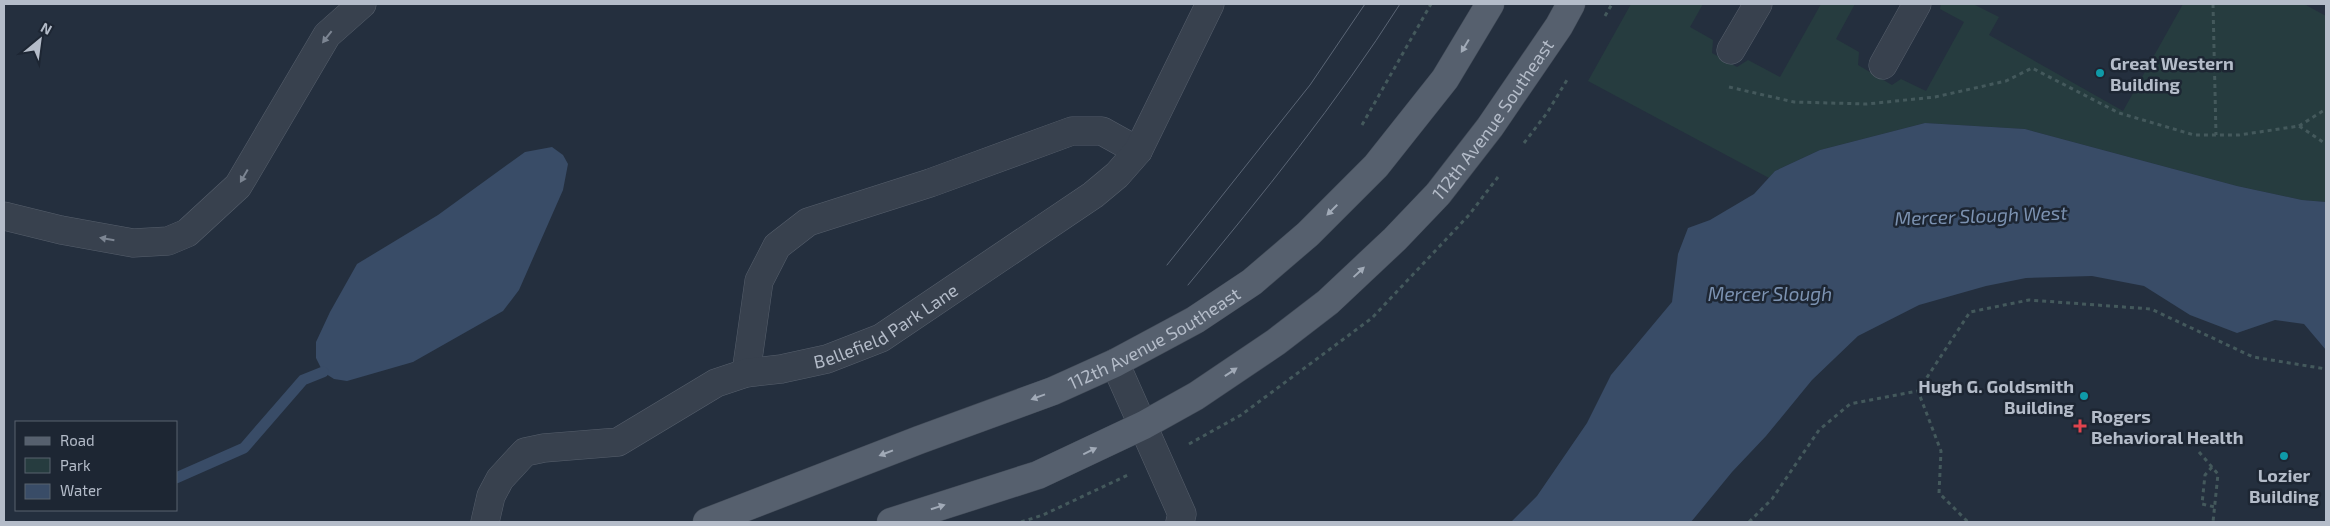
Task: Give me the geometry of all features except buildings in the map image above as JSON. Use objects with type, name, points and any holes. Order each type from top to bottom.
[{"type":"main road","name":"112th Avenue Southeast","points":[[707,522],[918,440],[1053,391],[1115,363],[1195,320],[1252,282],[1308,234],[1376,166],[1440,86],[1490,4]]},
{"type":"main road","name":"112th Avenue Southeast","points":[[891,522],[1038,475],[1144,424],[1196,396],[1276,342],[1328,302],[1395,239],[1438,194],[1490,127],[1559,26],[1571,4]]},
{"type":"street","points":[[4,216],[61,230],[133,244],[168,241],[187,233],[238,186],[327,35],[362,4]]},
{"type":"street","name":"Bellefield Park Lane","points":[[485,522],[491,496],[500,479],[525,452],[544,448],[618,442],[716,383],[746,373],[781,369],[827,359],[881,338],[1093,195],[1117,175],[1138,152],[1210,4]]},
{"type":"street","points":[[1731,50],[1758,4]]},
{"type":"street","points":[[1883,65],[1917,4]]},
{"type":"street","points":[[746,373],[759,281],[777,246],[808,222],[930,183],[1072,131],[1102,131],[1138,152]]},
{"type":"street","points":[[1115,363],[1144,424],[1182,514],[1180,522]]},
{"type":"path","points":[[1360,129],[1431,4]]},
{"type":"path","points":[[2213,4],[2216,135]]},
{"type":"path","points":[[1728,87],[1794,102],[1867,104],[1935,97],[2006,81],[2032,68],[2119,113],[2194,135],[2240,135],[2299,126],[2326,109]]},
{"type":"path","points":[[2299,126],[2326,144]]},
{"type":"path","points":[[1749,522],[1772,499],[1819,430],[1850,404],[1918,391],[1970,312],[2030,300],[2151,309],[2252,357],[2326,369]]},
{"type":"path","points":[[1918,391],[1941,451],[1939,493],[1968,522]]},
{"type":"path","points":[[2199,452],[2218,474],[2213,522]]},
{"type":"path","points":[[2212,467],[2205,475],[2202,504],[2215,507]]},
{"type":"path","points":[[1021,522],[1043,516],[1112,482]]},
{"type":"green space","points":[[1631,4],[1703,4],[1690,27],[1713,40],[1712,53],[1737,67],[1748,60],[1780,77],[1821,4],[1855,4],[1836,39],[1859,52],[1858,65],[1892,85],[1901,79],[1926,91],[1964,22],[1940,9],[1941,4],[1973,4],[1999,17],[1989,35],[2123,111],[2183,4],[2304,4],[2326,16],[2326,202],[2302,200],[2237,186],[2025,129],[1925,123],[1820,150],[1775,171],[1769,178],[1588,81]]},
{"type":"water","name":"Mercer Slough","points":[[1925,123],[2025,129],[2237,186],[2302,200],[2326,202],[2326,350],[2304,324],[2275,320],[2237,333],[2190,315],[2144,286],[2092,276],[2026,278],[1986,286],[1919,305],[1858,336],[1812,380],[1691,522],[1511,522],[1537,496],[1587,423],[1611,375],[1672,302],[1678,254],[1688,228],[1710,220],[1754,194],[1775,171],[1820,150]]},
{"type":"water","points":[[552,147],[563,155],[568,164],[563,190],[519,290],[503,311],[413,362],[347,381],[334,379],[323,372],[316,358],[316,342],[330,312],[357,264],[438,215],[525,152]]},
{"type":"waterway","points":[[178,477],[244,448],[303,380],[323,372]]},
{"type":"tram line","points":[[1167,265],[1310,85],[1365,4]]},
{"type":"tram line","points":[[1188,285],[1325,112],[1400,4]]},
{"type":"place","name":"Great Western Building","points":[[2100,73]]},
{"type":"place","name":"Hugh G. Goldsmith Building","points":[[2084,396]]},
{"type":"place","name":"Rogers Behavioral Health","points":[[2080,426]]},
{"type":"place","name":"Lozier Building","points":[[2284,456]]},
{"type":"water label","name":"Mercer Slough West","points":[[1981,215]]}]
